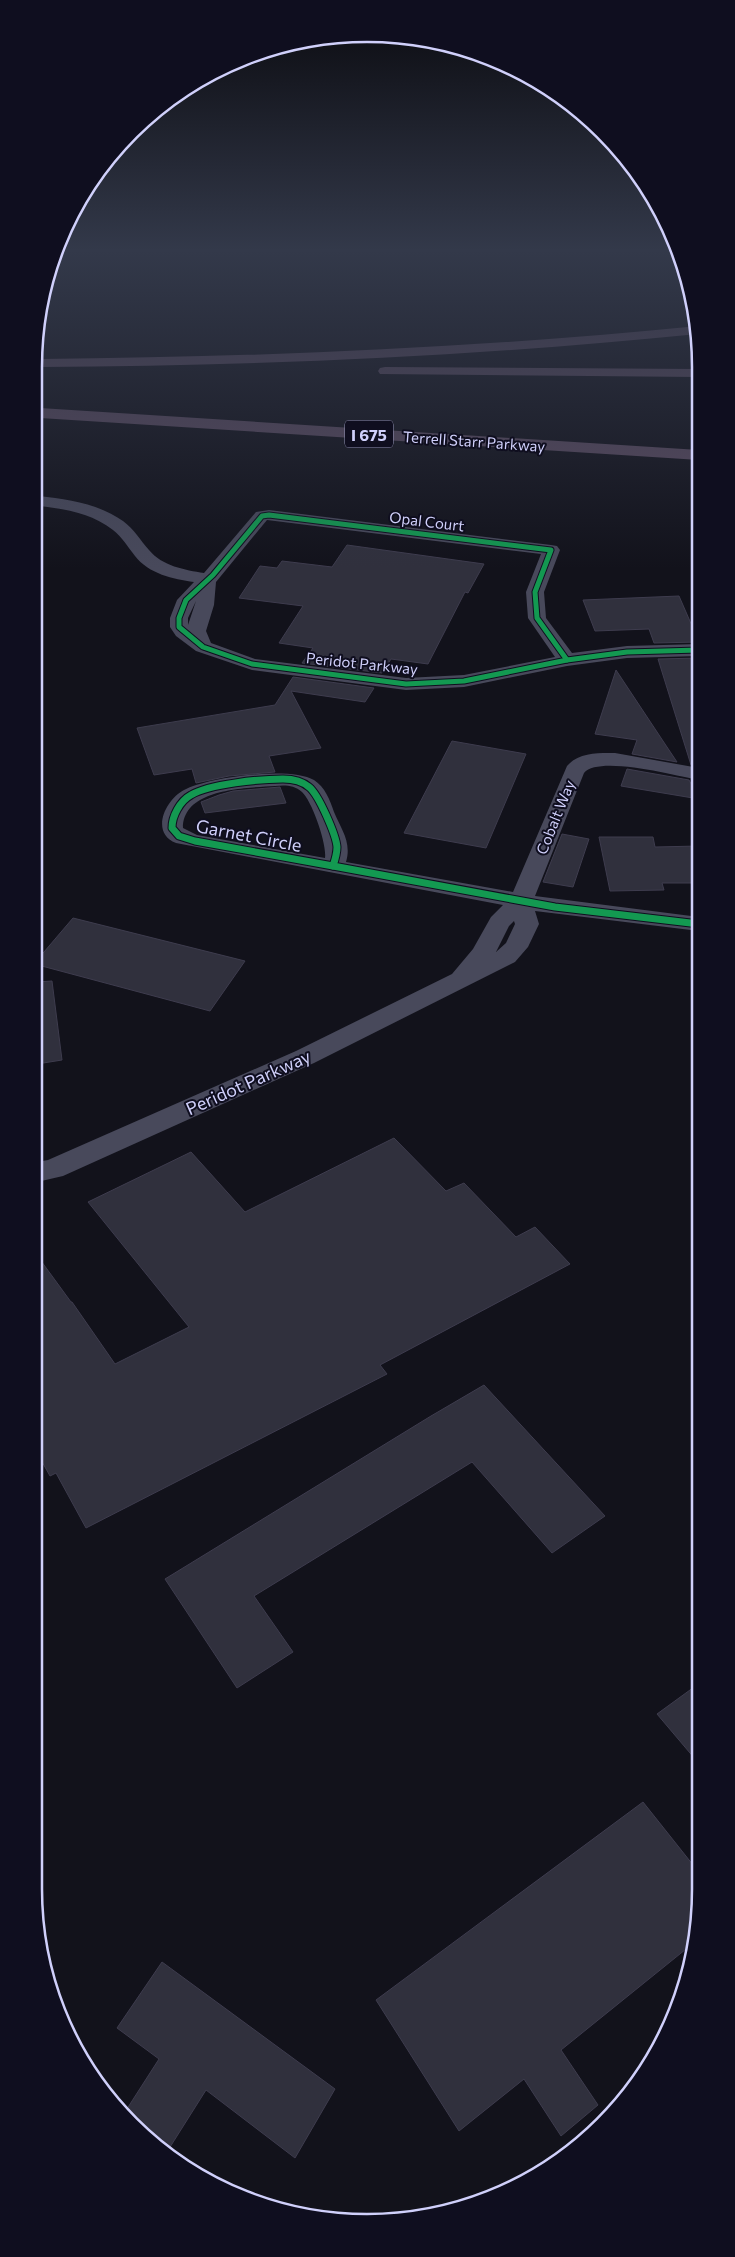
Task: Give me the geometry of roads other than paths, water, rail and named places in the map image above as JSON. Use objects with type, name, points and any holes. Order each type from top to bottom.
[{"type":"highway","points":[[42,364],[274,358]]},
{"type":"highway","points":[[367,371],[692,373]]},
{"type":"highway","points":[[42,372],[230,373]]},
{"type":"highway","points":[[68,377],[310,372]]},
{"type":"highway","name":"Terrell Starr Parkway","points":[[42,413],[692,455]]},
{"type":"street","points":[[42,501],[76,507],[105,518],[120,526],[151,561],[176,572],[207,579]]},
{"type":"street","name":"Opal Court","points":[[207,579],[257,522],[279,516],[551,550],[536,592],[537,618],[567,660]]},
{"type":"street","name":"Peridot Parkway","points":[[207,579],[186,600],[179,618],[182,632],[203,647],[252,664],[406,684],[464,681],[567,660],[627,652],[692,650]]},
{"type":"street","name":"Cobalt Way","points":[[521,900],[578,765],[590,760],[609,760],[692,773]]},
{"type":"street","name":"Garnet Circle","points":[[333,867],[338,851],[335,837],[313,790],[305,784],[294,780],[267,780],[194,793],[182,802],[172,823],[173,830],[178,835],[196,841],[333,867],[521,900]]},
{"type":"street","points":[[521,900],[556,907],[692,923]]},
{"type":"street","name":"Peridot Parkway","points":[[42,1171],[53,1169],[304,1057],[512,953],[527,924],[521,900]]}]
